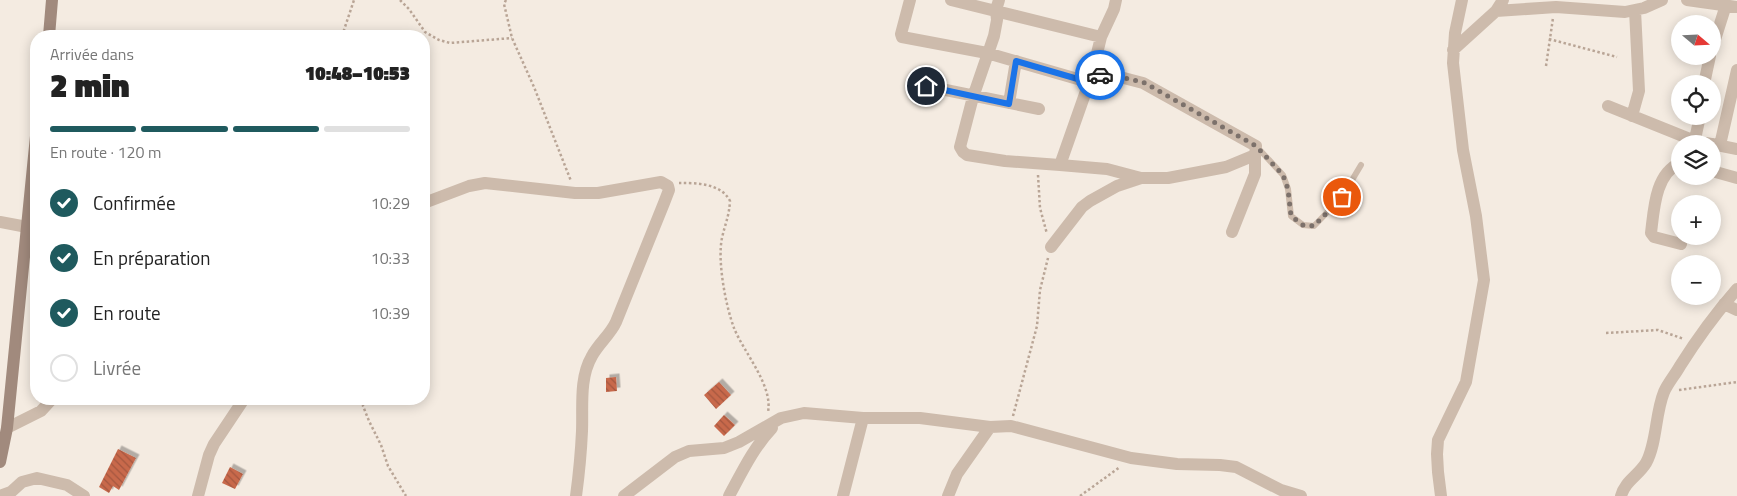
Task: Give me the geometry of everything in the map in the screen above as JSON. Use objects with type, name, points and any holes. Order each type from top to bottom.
[{"type":"street","points":[[50,30],[52,0]]},
{"type":"street","points":[[910,0],[901,34],[902,38],[987,52],[1016,61],[1090,78],[1120,77],[1143,82],[1255,150]]},
{"type":"street","points":[[951,0],[997,5],[1101,37]]},
{"type":"street","points":[[1060,165],[1090,78],[1101,37],[1114,9],[1116,0]]},
{"type":"street","points":[[1441,496],[1437,454],[1438,440],[1466,382],[1484,280],[1476,216],[1463,150],[1452,63],[1462,0]]},
{"type":"street","points":[[1453,50],[1499,5],[1594,8],[1625,12],[1644,8],[1662,0]]},
{"type":"street","points":[[1686,0],[1732,6],[1721,30]]},
{"type":"street","points":[[997,5],[994,36],[987,52],[960,146],[967,155],[1038,164],[1107,169],[1141,178],[1168,178],[1226,167],[1255,150]]},
{"type":"street","points":[[1632,116],[1639,91],[1634,10]]},
{"type":"street","points":[[1009,104],[1016,61]]},
{"type":"street","points":[[1717,135],[1737,70]]},
{"type":"street","points":[[926,86],[1039,109]]},
{"type":"street","points":[[1608,106],[1678,135]]},
{"type":"street","points":[[1721,146],[1737,149]]},
{"type":"street","points":[[1232,232],[1255,174],[1255,150]]},
{"type":"street","points":[[1671,169],[1668,171],[1658,192],[1651,233],[1654,237],[1671,242]]},
{"type":"street","points":[[1721,174],[1737,178]]},
{"type":"street","points":[[1051,246],[1082,207],[1090,200],[1117,186],[1141,178]]},
{"type":"street","points":[[430,201],[468,186],[485,183],[575,193],[598,193],[634,186],[665,183],[668,186],[664,203],[613,329],[591,356],[583,389],[581,458],[576,496]]},
{"type":"street","points":[[0,462],[7,428],[30,197]]},
{"type":"street","points":[[0,222],[27,227]]},
{"type":"street","points":[[1622,496],[1623,489],[1646,462],[1664,392],[1694,344],[1737,289]]},
{"type":"street","points":[[1724,304],[1737,310]]},
{"type":"street","points":[[7,428],[41,412],[47,405]]},
{"type":"street","points":[[198,496],[214,444],[240,405]]},
{"type":"street","points":[[624,496],[675,457],[689,451],[724,448],[740,442],[781,418],[804,414],[864,418],[920,418],[990,427],[1011,426],[1131,458],[1177,464],[1220,465],[1236,468],[1278,493],[1302,496]]},
{"type":"street","points":[[729,496],[764,437],[781,418]]},
{"type":"street","points":[[843,496],[864,418]]},
{"type":"street","points":[[948,496],[957,474],[990,427]]},
{"type":"street","points":[[0,496],[11,492],[22,482],[37,478],[67,485],[84,496]]},
{"type":"lane","points":[[1255,150],[1283,175],[1288,189],[1291,216],[1303,225],[1314,226],[1342,197],[1361,164]]},
{"type":"path","points":[[344,30],[354,0]]},
{"type":"path","points":[[400,0],[425,30]]},
{"type":"path","points":[[504,1],[512,38],[559,148],[575,193]]},
{"type":"path","points":[[1546,66],[1549,39],[1556,7]]},
{"type":"path","points":[[430,34],[439,40],[450,43],[512,38]]},
{"type":"path","points":[[1549,39],[1617,56]]},
{"type":"path","points":[[1011,426],[1037,326],[1040,290],[1051,246],[1040,208],[1038,164]]},
{"type":"path","points":[[665,183],[695,183],[714,187],[722,191],[730,201],[727,224],[722,238],[721,272],[734,328],[762,379],[769,406],[766,420],[755,434]]},
{"type":"path","points":[[1606,333],[1658,330],[1672,333],[1694,344]]},
{"type":"path","points":[[1664,392],[1737,382]]},
{"type":"path","points":[[363,405],[381,444],[388,466],[406,496]]},
{"type":"path","points":[[1080,496],[1131,458]]},
{"type":"building","points":[[616,377],[617,391],[606,392],[606,378]]},
{"type":"building","points":[[719,382],[731,395],[716,409],[704,395]]},
{"type":"building","points":[[724,415],[735,425],[724,436],[714,426]]},
{"type":"building","points":[[118,449],[136,458],[119,490],[113,486],[109,493],[99,487]]},
{"type":"building","points":[[230,467],[243,474],[235,489],[222,483]]},
{"type":"way so far","points":[[1100,75],[1143,82],[1256,146],[1283,175],[1288,189],[1291,216],[1303,225],[1314,226],[1342,197]]},
{"type":"route","points":[[926,86],[1009,104],[1016,61],[1088,82],[1092,74],[1100,75]]}]
